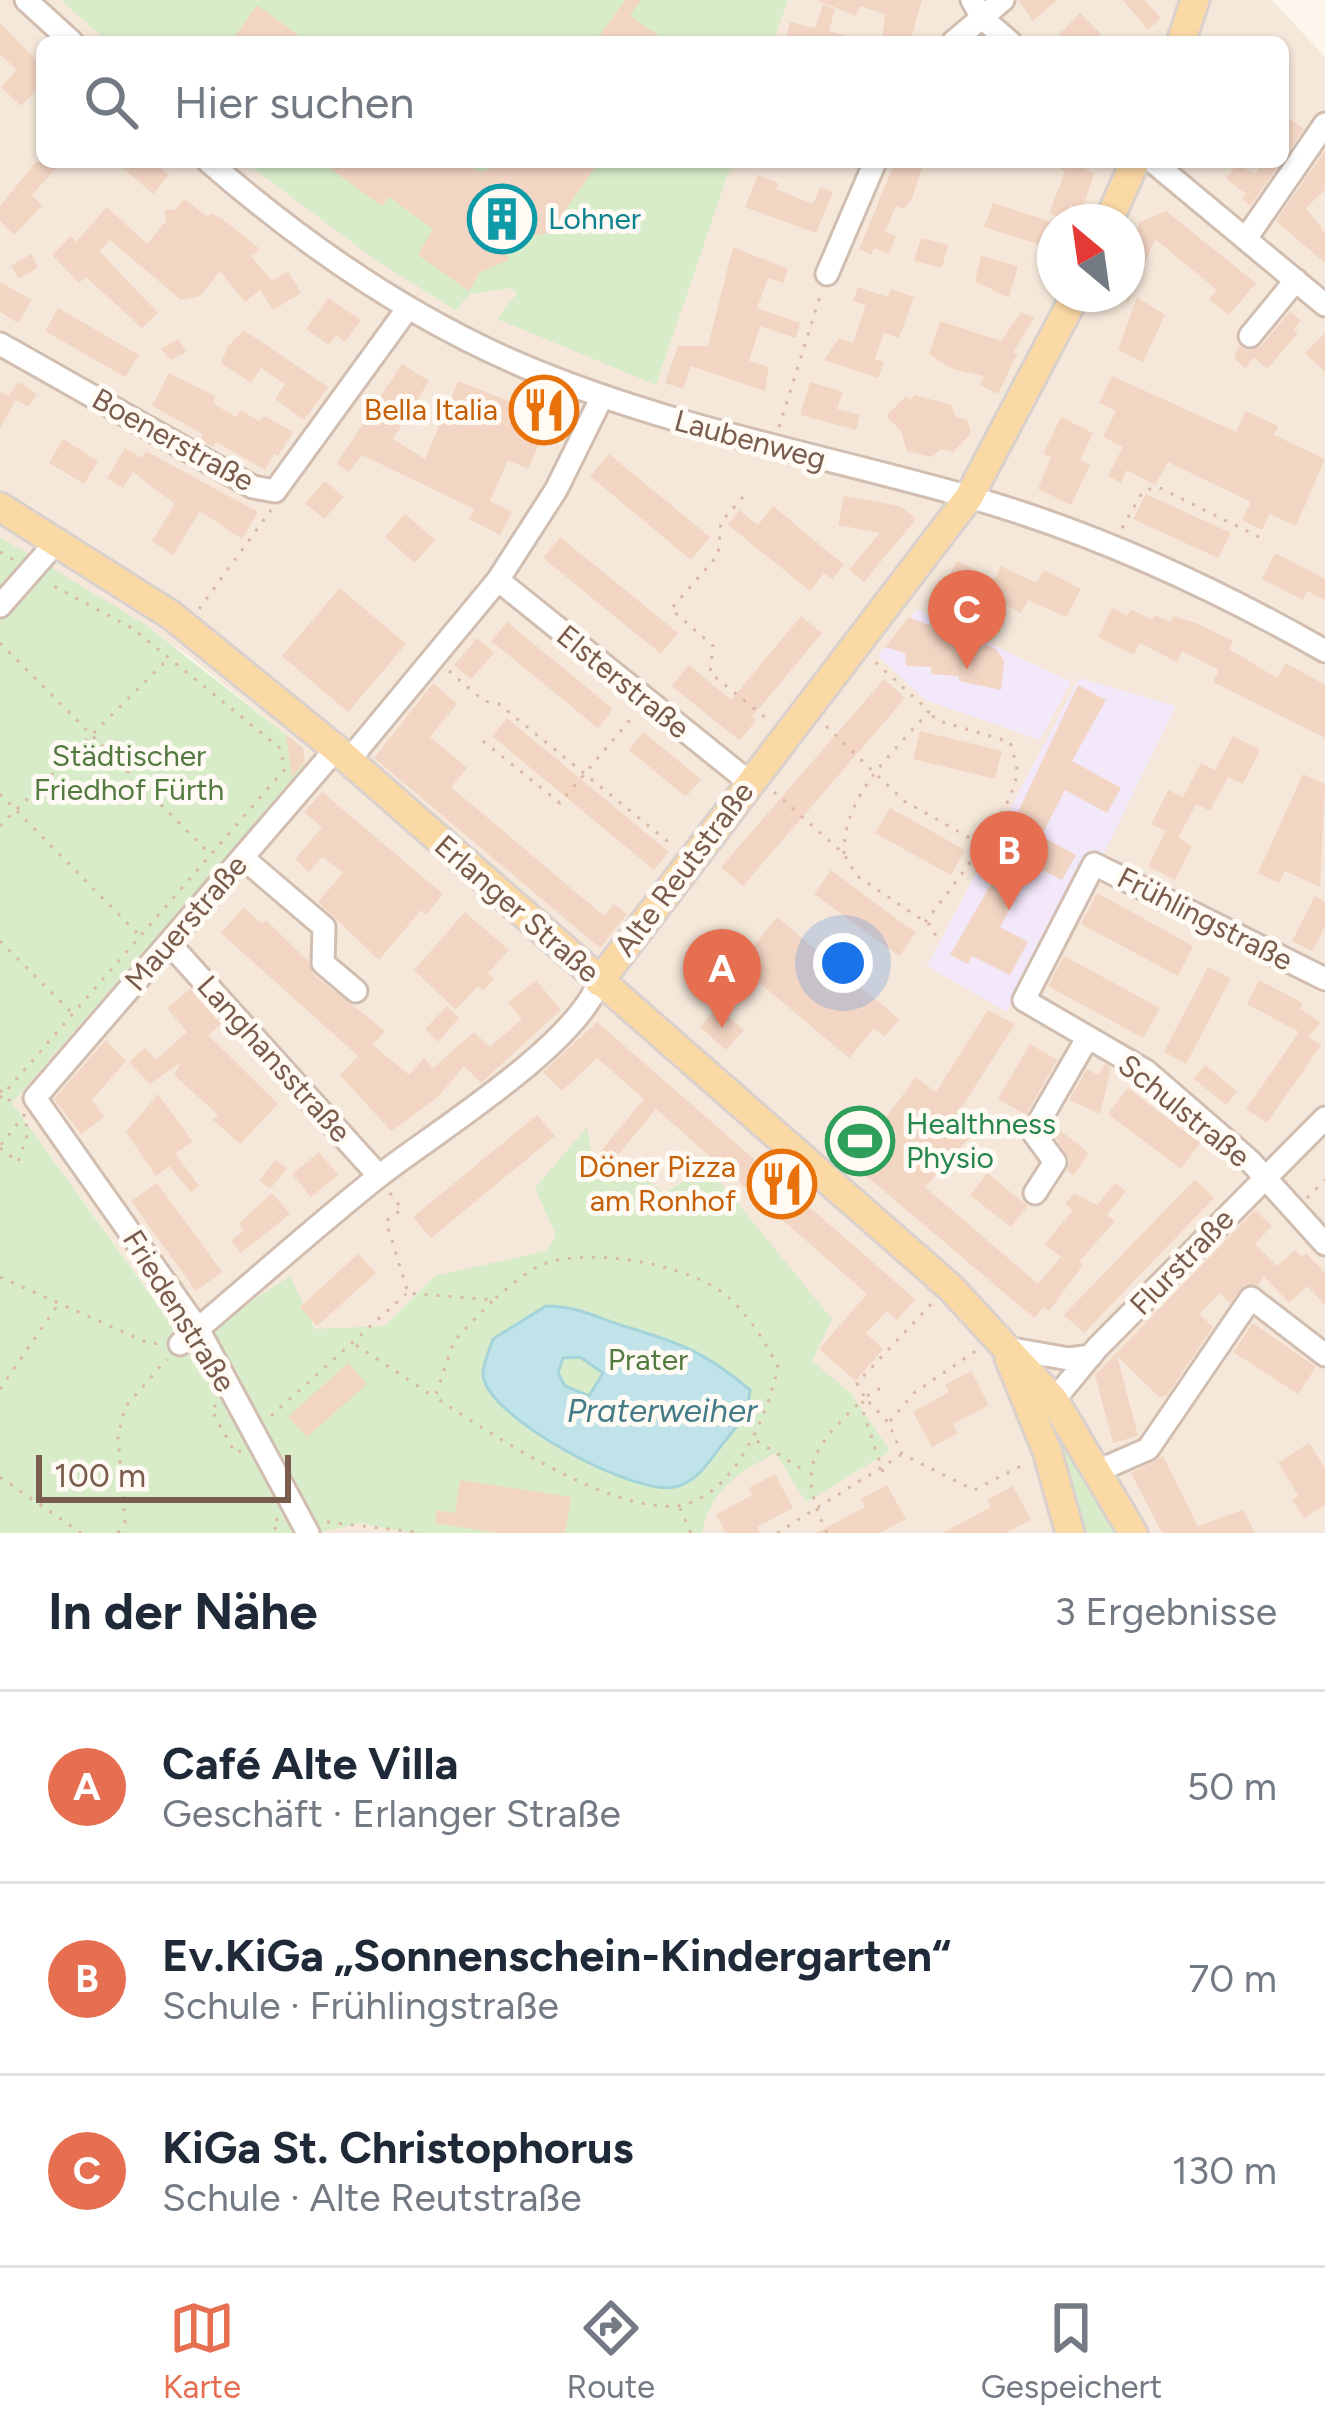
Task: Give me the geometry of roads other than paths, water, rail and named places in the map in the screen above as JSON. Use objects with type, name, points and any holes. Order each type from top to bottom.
[{"type":"main road","points":[[1183,36],[1195,0]]},
{"type":"main road","points":[[1116,204],[1132,168]]},
{"type":"main road","name":"Alte Reutstraße","points":[[599,982],[969,496],[1066,312]]},
{"type":"main road","name":"Erlanger Straße","points":[[0,507],[186,626],[342,755],[950,1288],[1054,1400],[1100,1470],[1133,1533]]},
{"type":"main road","name":"Erlanger Straße","points":[[1001,1343],[1047,1451],[1070,1533]]},
{"type":"street","points":[[26,0],[65,36]]},
{"type":"street","points":[[957,36],[977,9],[1003,0]]},
{"type":"street","points":[[977,9],[1004,36]]},
{"type":"street","points":[[1247,237],[1325,124]]},
{"type":"street","name":"Laubenweg","points":[[217,168],[408,308],[521,365],[602,397],[969,496],[1113,545],[1226,595],[1325,651]]},
{"type":"street","points":[[827,274],[872,168]]},
{"type":"street","points":[[1161,168],[1325,305]]},
{"type":"street","points":[[1250,336],[1296,280]]},
{"type":"street","name":"Boenerstraße","points":[[0,344],[253,487],[274,491],[408,308]]},
{"type":"street","name":"Mauerstraße","points":[[30,1107],[243,858],[435,658],[499,580],[556,490],[602,397]]},
{"type":"street","points":[[0,606],[58,540]]},
{"type":"street","name":"Elsterstraße","points":[[499,580],[752,778]]},
{"type":"street","points":[[243,858],[324,927],[323,963],[356,991]]},
{"type":"street","name":"Frühlingstraße","points":[[1024,1000],[1094,864],[1325,979]]},
{"type":"street","name":"Langhansstraße","points":[[169,943],[378,1177]]},
{"type":"street","name":"Alte Reutstraße","points":[[180,1344],[378,1177],[502,1084],[590,1006],[599,982]]},
{"type":"street","name":"Schulstraße","points":[[1024,1000],[1146,1071],[1250,1161],[1325,1244]]},
{"type":"street","points":[[1035,1193],[1055,1162],[1033,1132],[1088,1037]]},
{"type":"street","name":"Friedenstraße","points":[[30,1107],[198,1329],[304,1527]]},
{"type":"street","name":"Flurstraße","points":[[1054,1400],[1090,1356],[1325,1118]]},
{"type":"street","points":[[1100,1470],[1148,1449],[1251,1298],[1325,1355]]},
{"type":"street","points":[[1001,1343],[1069,1359],[1090,1356]]},
{"type":"water","name":"Praterweiher","points":[[546,1306],[578,1310],[663,1338],[706,1358],[750,1390],[747,1407],[695,1477],[674,1487],[655,1487],[565,1451],[509,1412],[491,1393],[483,1375],[493,1339]],"holes":[[[580,1357],[603,1373],[589,1396],[565,1386],[558,1373],[563,1358]]]},
{"type":"place","name":"Lohner","points":[[502,219]]},
{"type":"place","name":"Bella Italia","points":[[544,410]]},
{"type":"place","name":"KiGa St. Christophorus","points":[[967,669]]},
{"type":"place","name":"Ev.KiGa „Sonnenschein-Kindergarten“","points":[[1009,910]]},
{"type":"place","name":"Café Alte Villa","points":[[722,1028]]},
{"type":"place","name":"Healthness Physio","points":[[860,1141]]},
{"type":"place","name":"Döner Pizza am Ronhof","points":[[782,1184]]},
{"type":"park label","name":"Städtischer Friedhof Fürth","points":[[129,773]]},
{"type":"park label","name":"Prater","points":[[648,1360]]}]
